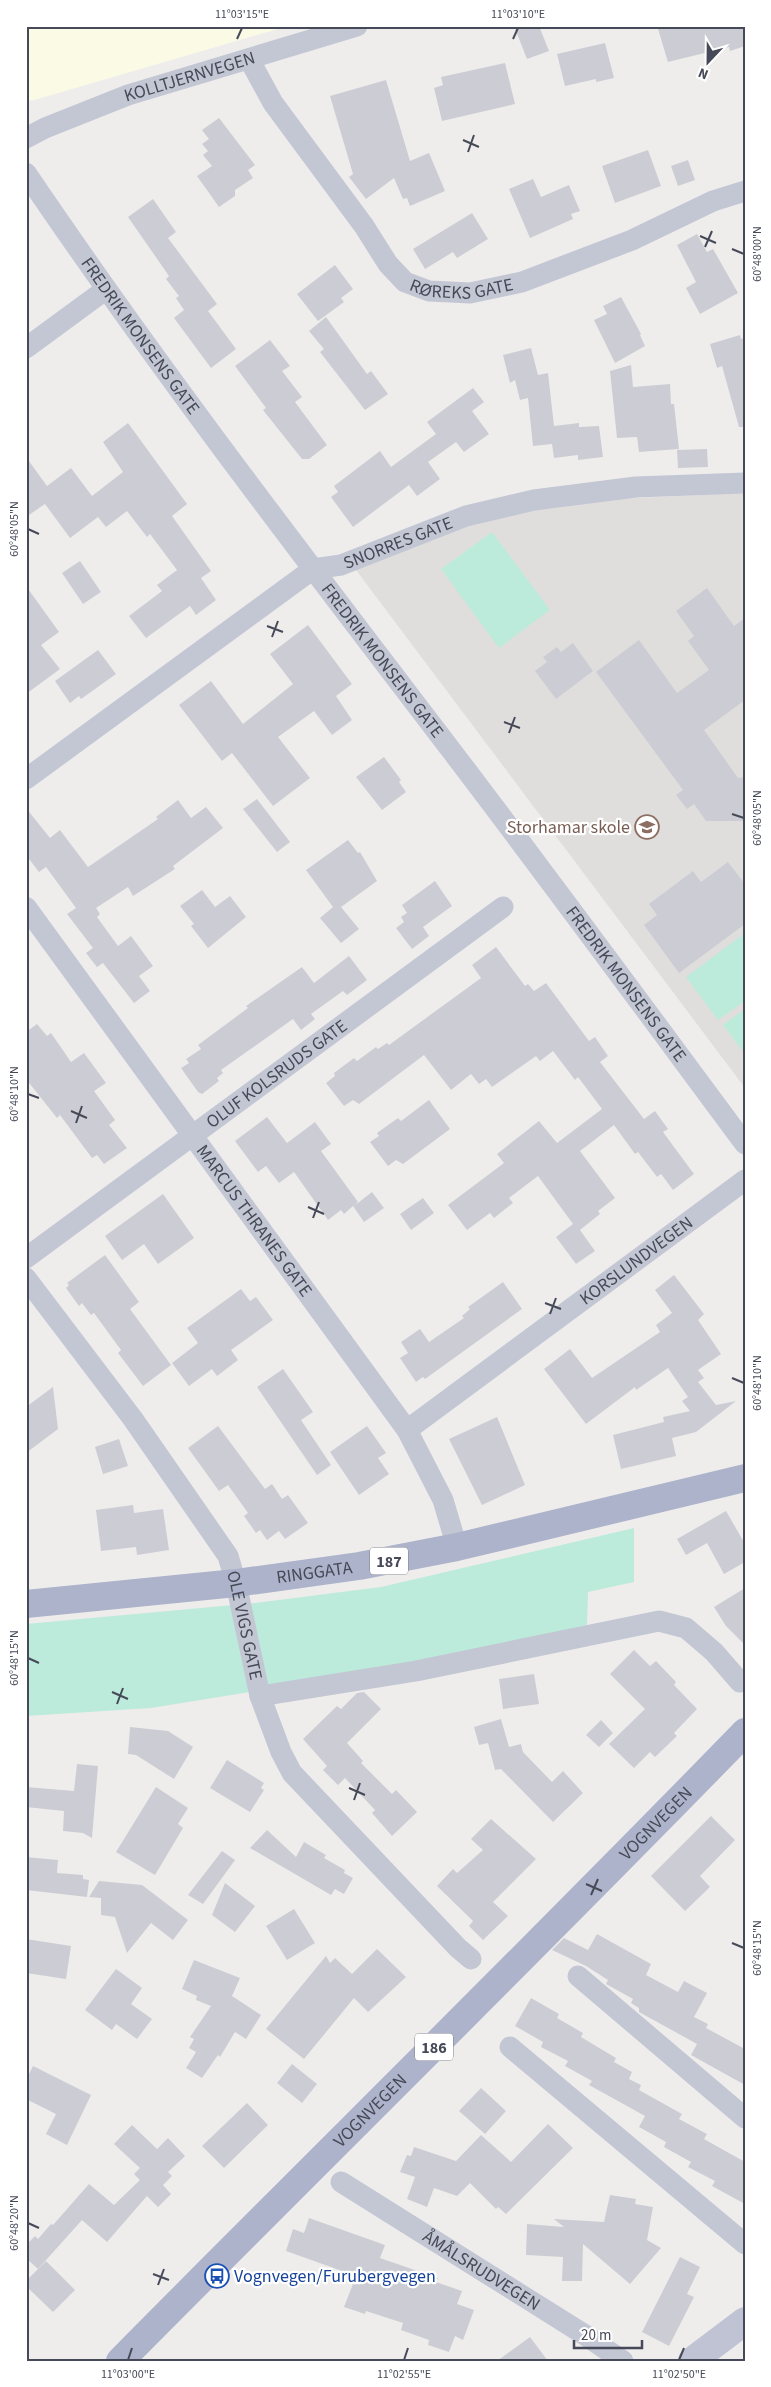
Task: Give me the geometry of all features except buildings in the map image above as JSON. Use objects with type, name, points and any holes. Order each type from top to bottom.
[{"type":"main road","name":"RINGGATA","points":[[26,1604],[236,1583],[359,1566],[457,1547],[745,1478]]},
{"type":"main road","name":"VOGNVEGEN","points":[[120,2361],[486,1996],[548,1929],[745,1732]]},
{"type":"street","name":"KOLLTJERNVEGEN","points":[[26,138],[45,128],[128,95],[357,26]]},
{"type":"street","name":"RØREKS GATE","points":[[249,59],[273,103],[364,226],[388,264],[405,282],[429,291],[470,293],[522,282],[632,240],[713,201],[745,191]]},
{"type":"street","name":"FREDRIK MONSENS GATE","points":[[26,173],[105,290],[745,1144]]},
{"type":"street","points":[[26,348],[105,290]]},
{"type":"street","name":"SNORRES GATE","points":[[26,778],[313,569],[341,565],[466,516],[534,500],[636,487],[745,483]]},
{"type":"street","name":"MARCUS THRANES GATE","points":[[26,907],[408,1430],[443,1500],[457,1547]]},
{"type":"street","name":"OLUF KOLSRUDS GATE","points":[[26,1258],[503,907]]},
{"type":"street","name":"KORSLUNDVEGEN","points":[[408,1430],[745,1180]]},
{"type":"street","name":"OLE VIGS GATE","points":[[26,1278],[185,1492],[228,1556],[236,1583],[260,1696],[280,1752],[292,1773],[458,1948],[471,1959]]},
{"type":"street","points":[[260,1696],[416,1670],[659,1620],[686,1628],[714,1652],[740,1682]]},
{"type":"street","points":[[578,1976],[745,2118]]},
{"type":"street","points":[[510,2047],[745,2244]]},
{"type":"street","name":"ÅMÅLSRUDVEGEN","points":[[341,2182],[623,2361]]},
{"type":"street","points":[[692,2361],[745,2321]]},
{"type":"shaded area","points":[[26,26],[288,26],[31,101],[26,98]]},
{"type":"shaded area","name":"Storhamar skole","points":[[745,493],[745,1088],[353,566],[467,524],[539,506],[613,499]]},
{"type":"green space","points":[[492,532],[550,610],[499,648],[441,569]]},
{"type":"green space","points":[[745,933],[745,1001],[718,1020],[686,977]]},
{"type":"green space","points":[[745,1009],[745,1054],[723,1025]]},
{"type":"green space","points":[[634,1528],[634,1582],[588,1592],[587,1625],[422,1664],[151,1708],[26,1716],[26,1624],[255,1603],[381,1587]]},
{"type":"place","name":"Storhamar skole","points":[[647,827]]},
{"type":"place","name":"Vognvegen/Furubergvegen","points":[[217,2276]]}]
